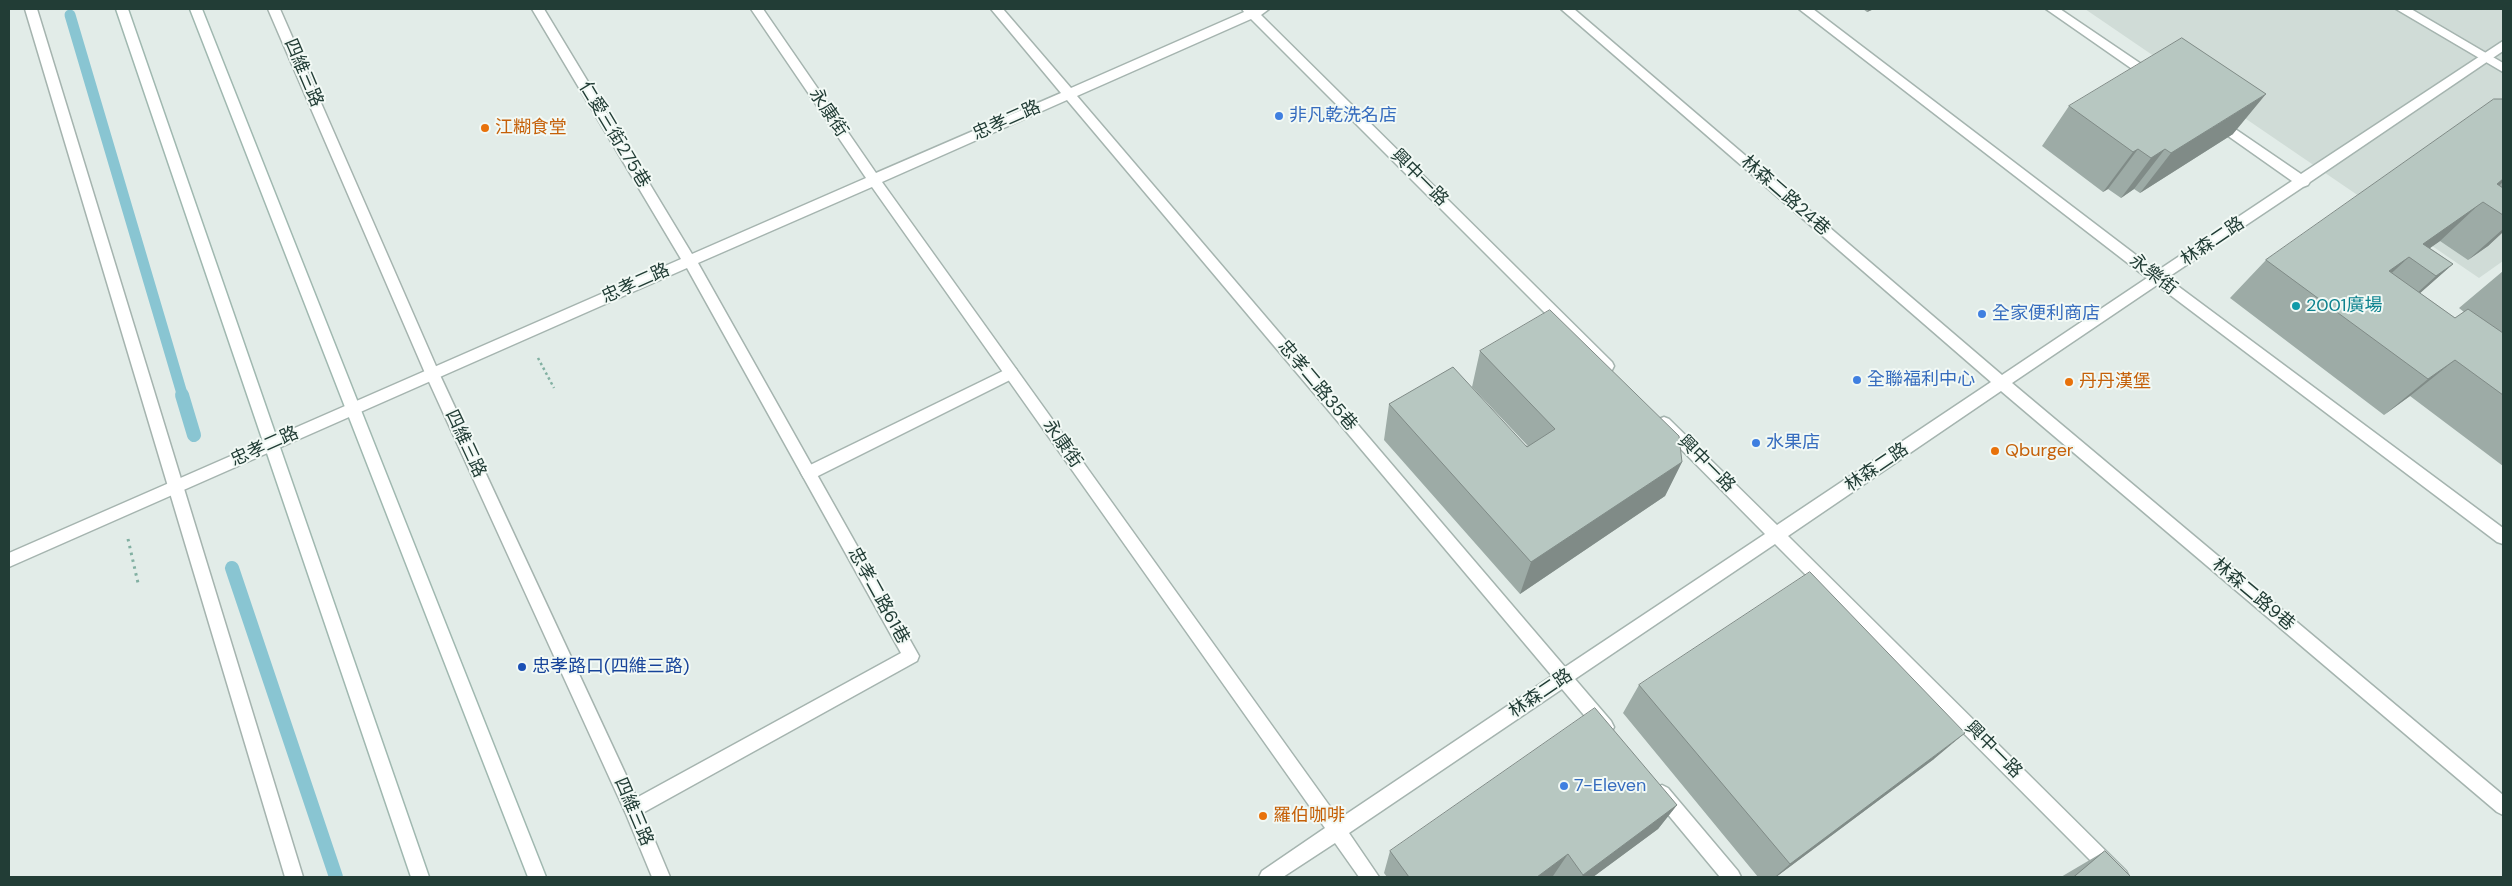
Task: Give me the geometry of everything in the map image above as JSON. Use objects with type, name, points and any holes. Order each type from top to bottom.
[{"type":"street","points":[[31,9],[294,877]]},
{"type":"street","points":[[122,9],[420,877]]},
{"type":"street","points":[[196,9],[537,877]]},
{"type":"street","name":"四維三路","points":[[274,9],[432,373],[633,809],[661,877]]},
{"type":"street","name":"仁愛三街275巷","points":[[538,9],[689,260]]},
{"type":"street","name":"永康街","points":[[757,9],[874,180],[1370,877]]},
{"type":"street","name":"忠孝二路35巷","points":[[997,9],[1614,737]]},
{"type":"street","name":"林森二路24巷","points":[[1567,9],[2002,383]]},
{"type":"street","name":"永樂街","points":[[1805,9],[2158,279],[2503,538]]},
{"type":"street","points":[[2052,9],[2165,87]]},
{"type":"street","points":[[2402,9],[2503,68]]},
{"type":"street","name":"忠孝二路","points":[[9,560],[1070,94],[1255,10]]},
{"type":"street","name":"興中一路","points":[[1255,10],[1618,376]]},
{"type":"street","name":"林森二路","points":[[1268,877],[2303,182],[2503,45]]},
{"type":"street","points":[[2206,115],[2303,182]]},
{"type":"street","name":"忠孝二路61巷","points":[[633,809],[911,656],[689,260]]},
{"type":"street","points":[[809,473],[1011,373]]},
{"type":"street","name":"林森二路9巷","points":[[2002,383],[2503,806]]},
{"type":"street","name":"興中一路","points":[[1652,411],[2120,877]]},
{"type":"street","points":[[1651,781],[1732,877]]},
{"type":"shaded area","points":[[2085,9],[2503,9],[2503,261],[2479,278]]},
{"type":"building","points":[[2182,38],[2266,94],[2171,153],[2165,149],[2151,158],[2138,149],[2133,152],[2069,106]]},
{"type":"building","points":[[2494,99],[2503,99],[2503,179],[2497,184],[2503,188],[2503,215],[2483,202],[2423,244],[2453,264],[2436,276],[2409,257],[2389,271],[2455,318],[2468,309],[2503,333],[2503,395],[2455,360],[2428,379],[2266,260]]},
{"type":"building","points":[[1550,310],[1679,436],[1682,462],[1531,562],[1389,404],[1453,367],[1527,447],[1555,429],[1480,351]]},
{"type":"building","points":[[1810,572],[1965,733],[1790,864],[1639,685]]},
{"type":"building","points":[[1595,708],[1677,805],[1583,875],[1568,854],[1537,877],[1409,877],[1390,851]]},
{"type":"building","points":[[2105,851],[2131,877],[2074,877]]},
{"type":"waterway","points":[[70,15],[183,397]]},
{"type":"waterway","points":[[182,395],[194,435]]},
{"type":"waterway","points":[[232,568],[336,877]]},
{"type":"place","name":"非凡乾洗名店","points":[[1279,116]]},
{"type":"place","name":"江糊食堂","points":[[485,128]]},
{"type":"place","name":"2001廣場","points":[[2296,306]]},
{"type":"place","name":"全家便利商店","points":[[1982,314]]},
{"type":"place","name":"全聯福利中心","points":[[1857,380]]},
{"type":"place","name":"丹丹漢堡","points":[[2069,382]]},
{"type":"place","name":"水果店","points":[[1756,443]]},
{"type":"place","name":"Qburger","points":[[1995,451]]},
{"type":"place","name":"忠孝路口(四維三路)","points":[[522,667]]},
{"type":"place","name":"7-Eleven","points":[[1564,786]]},
{"type":"place","name":"羅伯咖啡","points":[[1263,816]]}]
